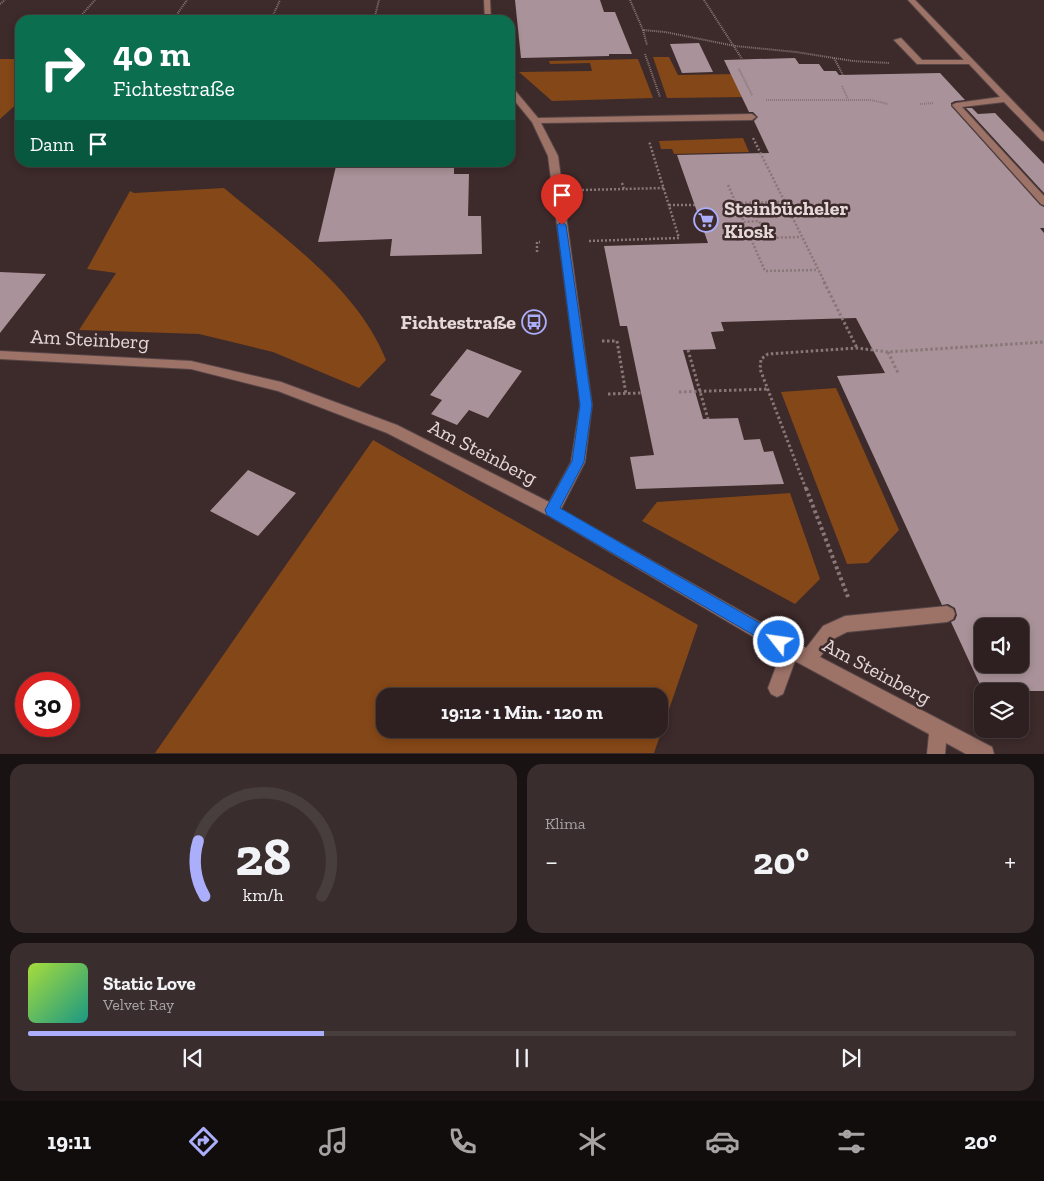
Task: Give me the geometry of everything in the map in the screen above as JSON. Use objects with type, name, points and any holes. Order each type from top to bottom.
[{"type":"street","points":[[488,0],[488,15]]},
{"type":"street","points":[[911,0],[1044,138]]},
{"type":"street","points":[[898,40],[920,62],[972,62]]},
{"type":"street","points":[[515,96],[536,121],[553,156],[586,405],[578,462],[552,510]]},
{"type":"street","points":[[1007,100],[956,105],[1044,202]]},
{"type":"street","points":[[536,121],[607,124],[752,117]]},
{"type":"street","name":"Am Steinberg","points":[[0,355],[191,365],[281,387],[392,429],[552,510],[808,659],[985,754]]},
{"type":"street","points":[[808,659],[829,632],[845,624],[946,614]]},
{"type":"street","points":[[777,688],[791,649]]},
{"type":"street","points":[[936,754],[939,729]]},
{"type":"path","points":[[0,4],[5,0]]},
{"type":"path","points":[[82,15],[95,0]]},
{"type":"path","points":[[176,15],[187,0]]},
{"type":"path","points":[[273,15],[280,0]]},
{"type":"path","points":[[375,15],[379,0]]},
{"type":"path","points":[[630,0],[647,44]]},
{"type":"path","points":[[704,0],[742,59]]},
{"type":"path","points":[[643,30],[665,32],[735,46],[874,63],[920,62]]},
{"type":"path","points":[[645,54],[662,102]]},
{"type":"path","points":[[834,57],[843,75]]},
{"type":"path","points":[[739,69],[755,100]]},
{"type":"path","points":[[842,86],[848,99]]},
{"type":"path","points":[[751,135],[817,270],[858,348]]},
{"type":"path","points":[[564,242],[678,238],[648,137]]},
{"type":"path","points":[[622,183],[624,189]]},
{"type":"path","points":[[728,185],[742,222],[759,222],[767,238]]},
{"type":"path","points":[[580,190],[664,188]]},
{"type":"path","points":[[735,204],[784,202]]},
{"type":"path","points":[[669,206],[695,205]]},
{"type":"path","points":[[801,237],[751,239],[766,273],[817,270]]},
{"type":"path","points":[[841,603],[849,600],[849,598],[760,369],[761,359],[768,354],[858,348],[888,352],[1044,342]]},
{"type":"path","points":[[688,350],[708,419]]},
{"type":"path","points":[[888,352],[898,373]]},
{"type":"path","points":[[679,392],[768,389]]},
{"type":"path","points":[[613,394],[641,393]]},
{"type":"shaded area","points":[[653,57],[669,57],[678,75],[735,74],[747,97],[667,98]]},
{"type":"shaded area","points":[[0,59],[15,59],[15,106],[0,119]]},
{"type":"shaded area","points":[[638,59],[653,98],[552,101],[519,72],[592,71],[590,63],[550,64],[549,61]]},
{"type":"shaded area","points":[[743,138],[749,152],[674,154],[672,149],[661,149],[659,141]]},
{"type":"shaded area","points":[[224,188],[316,265],[357,309],[373,334],[386,360],[359,388],[273,352],[199,334],[79,330],[116,273],[87,269],[130,191],[134,193]]},
{"type":"shaded area","points":[[836,388],[899,530],[868,563],[847,564],[781,392]]},
{"type":"shaded area","points":[[373,440],[698,625],[668,712],[668,688],[376,688],[376,738],[659,738],[654,753],[155,753]]},
{"type":"shaded area","points":[[790,493],[820,579],[795,604],[642,521],[657,502]]},
{"type":"building","points":[[515,0],[600,0],[604,12],[615,12],[632,54],[521,58]]},
{"type":"building","points":[[699,43],[713,72],[682,73],[670,44]]},
{"type":"building","points":[[795,58],[799,64],[819,64],[824,71],[836,71],[839,75],[940,73],[965,100],[955,101],[951,103],[951,106],[1040,205],[1044,207],[1044,228],[1040,228],[1044,233],[1044,691],[1029,691],[1029,683],[979,683],[975,673],[1029,673],[1029,618],[974,618],[974,672],[951,622],[955,620],[957,615],[955,608],[948,604],[942,605],[837,376],[885,373],[856,318],[721,322],[724,331],[711,332],[716,349],[683,350],[703,419],[738,418],[744,440],[760,439],[764,452],[773,451],[784,484],[636,489],[630,457],[654,455],[627,326],[620,326],[604,246],[708,243],[677,155],[769,153],[754,121],[758,117],[753,112],[749,112],[724,60]]},
{"type":"building","points":[[966,108],[972,108],[978,114],[995,113],[1044,164],[1044,193]]},
{"type":"building","points":[[336,167],[454,167],[454,174],[469,174],[468,216],[481,216],[482,254],[390,256],[392,239],[318,242]]},
{"type":"building","points":[[0,272],[46,274],[0,333]]},
{"type":"building","points":[[467,349],[522,371],[488,418],[469,410],[457,425],[431,414],[442,400],[430,395]]},
{"type":"building","points":[[248,470],[296,493],[258,536],[210,511]]},
{"type":"place","name":"Steinbücheler Kiosk","points":[[706,220]]},
{"type":"place","name":"Fichtestraße","points":[[534,322]]},
{"type":"route","points":[[562,225],[586,405],[578,462],[552,510],[779,642]]}]
